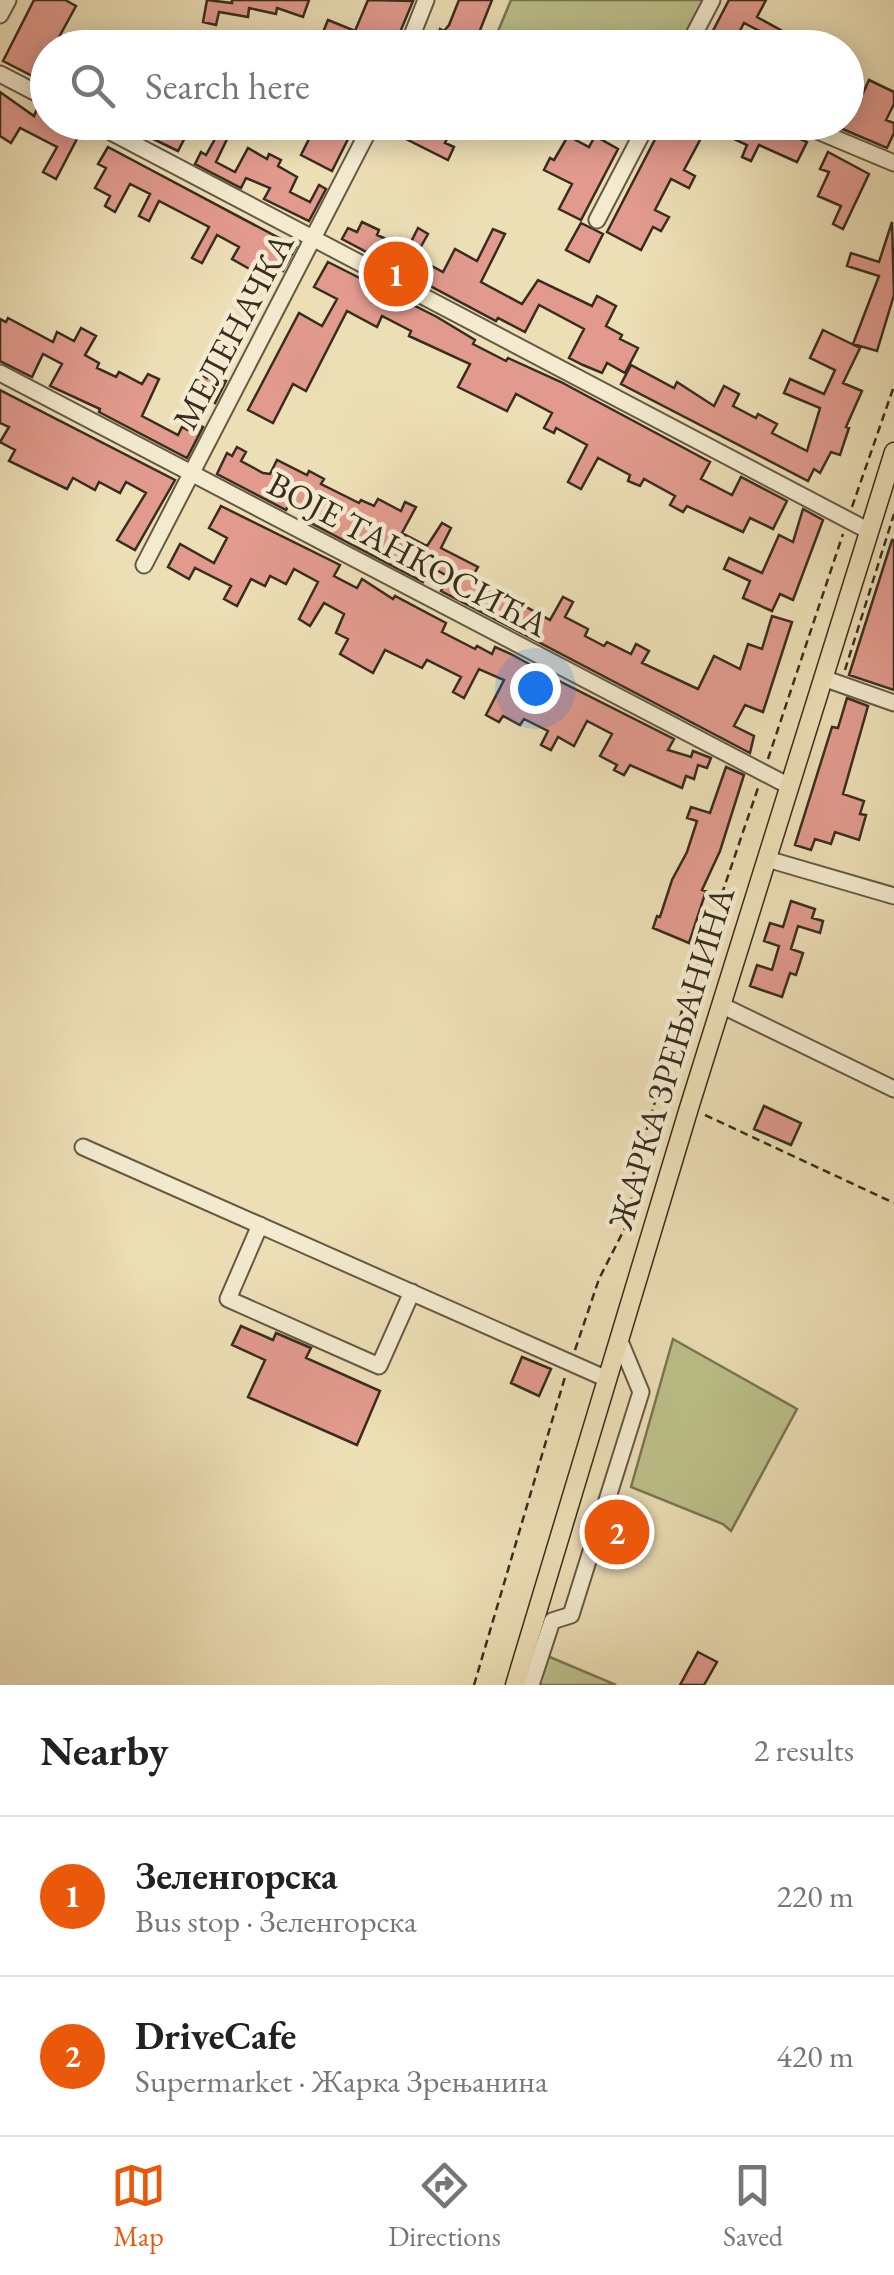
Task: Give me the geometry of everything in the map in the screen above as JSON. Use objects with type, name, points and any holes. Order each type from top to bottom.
[{"type":"main road","name":"ЖАРКА ЗРЕЊАНИНА","points":[[515,1685],[789,786],[832,681],[869,531],[894,452]]},
{"type":"street","points":[[0,15],[8,0]]},
{"type":"street","points":[[414,30],[426,0]]},
{"type":"street","points":[[697,30],[712,0]]},
{"type":"street","points":[[0,74],[30,90]]},
{"type":"street","points":[[126,140],[869,531]]},
{"type":"street","name":"МЕЛЕНАЧКА","points":[[144,565],[364,140]]},
{"type":"street","points":[[597,220],[639,140]]},
{"type":"street","points":[[838,140],[894,164]]},
{"type":"street","name":"ВОЈЕ ТАНКОСИЋА","points":[[0,373],[789,786]]},
{"type":"street","points":[[832,681],[894,703]]},
{"type":"street","points":[[767,859],[894,896]]},
{"type":"street","points":[[721,1004],[894,1089]]},
{"type":"street","points":[[84,1147],[608,1379]]},
{"type":"street","points":[[260,1225],[228,1299],[295,1329],[379,1366],[412,1292]]},
{"type":"street","points":[[531,1685],[552,1621],[571,1615],[641,1392],[619,1340]]},
{"type":"path","points":[[474,1685],[570,1362],[599,1279],[631,1216],[632,1180],[681,1014],[894,386]]},
{"type":"path","points":[[832,681],[894,514]]},
{"type":"path","points":[[689,1108],[894,1203]]},
{"type":"green space","points":[[511,0],[707,0],[691,30],[498,30]]},
{"type":"green space","points":[[673,1339],[797,1409],[731,1531],[723,1524],[631,1487]]},
{"type":"green space","points":[[545,1655],[616,1685],[535,1685]]},
{"type":"building","points":[[34,0],[65,0],[76,6],[63,30],[30,30],[30,75],[3,61]]},
{"type":"building","points":[[207,0],[309,0],[303,17],[277,8],[276,14],[249,8],[248,17],[219,12],[216,25],[203,22]]},
{"type":"building","points":[[368,0],[413,1],[401,30],[355,30]]},
{"type":"building","points":[[459,0],[492,0],[480,30],[445,30]]},
{"type":"building","points":[[729,0],[766,0],[757,17],[781,30],[757,30],[744,23],[740,30],[713,30]]},
{"type":"building","points":[[328,20],[353,30],[324,30]]},
{"type":"building","points":[[869,80],[894,92],[894,104],[886,120],[894,123],[894,133],[887,148],[864,138],[864,91]]},
{"type":"building","points":[[0,92],[30,113],[30,133],[20,128],[11,143],[0,136]]},
{"type":"building","points":[[43,140],[76,140],[56,179],[43,172],[57,147]]},
{"type":"building","points":[[155,140],[184,140],[178,151]]},
{"type":"building","points":[[214,140],[227,140],[216,162],[235,172],[248,148],[267,159],[269,154],[281,160],[278,166],[297,177],[290,192],[310,202],[319,185],[326,189],[309,221],[264,199],[270,188],[246,178],[241,188],[195,164],[201,152],[206,155]]},
{"type":"building","points":[[308,140],[348,140],[332,171],[301,155]]},
{"type":"building","points":[[408,140],[446,140],[445,143],[454,147],[448,160]]},
{"type":"building","points":[[566,140],[589,147],[593,140],[602,140],[618,149],[581,220],[559,209],[572,184],[544,170],[550,158],[554,160]]},
{"type":"building","points":[[655,140],[700,140],[684,170],[695,176],[689,188],[671,179],[655,210],[669,217],[661,231],[653,227],[641,250],[607,232]]},
{"type":"building","points":[[736,140],[807,142],[797,162],[759,145],[751,161],[742,157],[747,145]]},
{"type":"building","points":[[108,147],[296,247],[283,271],[276,267],[269,280],[232,259],[239,247],[217,235],[202,263],[192,258],[209,227],[159,201],[149,221],[139,216],[150,194],[130,184],[115,212],[105,206],[110,196],[95,188],[106,168],[98,164]]},
{"type":"building","points":[[828,152],[869,174],[843,229],[833,224],[841,206],[818,196],[829,172],[820,169]]},
{"type":"building","points":[[362,222],[379,230],[377,235],[383,241],[402,250],[418,228],[428,234],[415,257],[443,272],[455,249],[477,261],[493,229],[505,234],[481,282],[522,304],[538,280],[592,306],[597,296],[616,306],[606,326],[638,348],[625,373],[607,363],[602,373],[583,365],[569,358],[584,329],[539,305],[525,332],[498,318],[496,321],[342,239],[348,228],[357,232]]},
{"type":"building","points":[[892,222],[894,295],[877,351],[853,344],[879,276],[847,266],[851,253],[879,262]]},
{"type":"building","points":[[581,223],[603,234],[589,262],[566,250]]},
{"type":"building","points":[[328,262],[437,317],[475,340],[473,344],[561,382],[710,462],[701,479],[732,495],[741,477],[787,501],[773,529],[750,518],[743,532],[687,506],[683,512],[670,505],[675,496],[644,479],[640,486],[628,481],[630,475],[598,458],[581,489],[568,482],[587,445],[556,428],[554,433],[544,428],[552,413],[516,394],[507,411],[458,387],[470,364],[409,336],[411,331],[382,316],[377,327],[347,311],[306,391],[293,384],[273,423],[248,410],[299,313],[322,326],[337,299],[314,287]]},
{"type":"building","points":[[8,318],[53,342],[57,332],[74,341],[81,328],[96,336],[85,355],[99,363],[97,368],[116,377],[119,372],[142,384],[148,374],[159,379],[142,416],[178,435],[182,427],[188,430],[193,422],[203,427],[187,458],[50,386],[62,364],[43,354],[32,377],[0,361],[0,319],[6,322]]},
{"type":"building","points":[[823,330],[860,348],[843,383],[862,391],[846,427],[849,428],[840,455],[831,452],[820,473],[814,469],[808,481],[621,384],[631,365],[674,388],[677,382],[714,406],[724,386],[739,394],[733,406],[777,424],[772,433],[807,451],[820,408],[784,393],[790,379],[824,394],[835,370],[810,358]]},
{"type":"building","points":[[210,373],[226,381],[215,403],[198,394],[201,389],[195,386],[201,375],[207,378]]},
{"type":"building","points":[[0,390],[175,480],[135,550],[117,540],[146,493],[126,482],[120,493],[99,482],[95,490],[73,478],[67,489],[9,461],[15,450],[0,442],[9,427],[0,423]]},
{"type":"building","points":[[237,447],[246,452],[241,461],[263,473],[270,474],[277,460],[307,475],[309,471],[324,479],[321,484],[359,503],[361,500],[374,506],[378,499],[401,511],[405,502],[416,507],[402,533],[427,546],[442,523],[451,528],[441,548],[478,567],[472,577],[550,620],[563,597],[573,602],[565,617],[588,629],[585,636],[631,654],[636,644],[649,651],[642,663],[698,689],[714,656],[740,669],[748,644],[762,649],[772,616],[792,622],[763,712],[745,705],[734,726],[754,736],[750,753],[441,591],[449,577],[431,567],[423,582],[305,520],[307,516],[288,506],[286,510],[217,474],[227,453],[232,456]]},
{"type":"building","points":[[221,506],[340,565],[334,576],[357,588],[362,579],[393,599],[395,596],[446,623],[442,632],[475,649],[477,646],[492,654],[495,647],[529,664],[523,676],[543,687],[549,676],[674,739],[668,750],[691,757],[693,751],[711,758],[707,768],[698,765],[694,779],[686,776],[682,788],[630,765],[624,775],[614,770],[617,765],[600,756],[612,734],[587,721],[574,746],[558,737],[551,750],[541,745],[548,731],[524,719],[520,725],[503,716],[499,722],[486,715],[504,680],[479,669],[464,698],[453,692],[461,677],[427,660],[422,668],[385,650],[373,673],[340,654],[348,639],[336,633],[344,614],[324,603],[310,626],[299,619],[318,582],[294,569],[286,584],[270,576],[265,586],[251,579],[237,606],[224,599],[231,586],[195,568],[189,579],[168,567],[180,544],[214,563],[227,538],[209,528]]},
{"type":"building","points":[[803,509],[823,520],[793,600],[780,594],[772,611],[743,598],[750,581],[724,569],[729,558],[762,573],[779,535],[793,542]]},
{"type":"building","points":[[894,540],[894,690],[849,675]]},
{"type":"building","points":[[847,698],[868,706],[843,794],[864,801],[860,814],[866,815],[859,840],[835,832],[831,844],[815,839],[811,850],[795,845],[832,727],[838,728]]},
{"type":"building","points":[[726,767],[744,775],[720,851],[702,890],[706,891],[689,943],[653,928],[697,821],[687,818],[691,807],[710,813]]},
{"type":"building","points":[[791,901],[815,909],[812,918],[823,921],[820,933],[798,926],[791,949],[803,953],[796,975],[790,973],[782,997],[750,986],[757,965],[772,970],[779,946],[764,941],[770,923],[783,927]]},
{"type":"building","points":[[764,1106],[801,1123],[791,1145],[754,1129]]},
{"type":"building","points":[[241,1326],[273,1340],[276,1333],[311,1348],[306,1358],[380,1391],[357,1445],[248,1397],[265,1360],[232,1345]]},
{"type":"building","points":[[522,1357],[551,1369],[539,1396],[511,1383]]},
{"type":"building","points":[[698,1652],[717,1662],[704,1685],[680,1685]]},
{"type":"place","name":"Зеленгорска","points":[[396,274]]},
{"type":"place","name":"DriveCafe","points":[[617,1532]]}]
